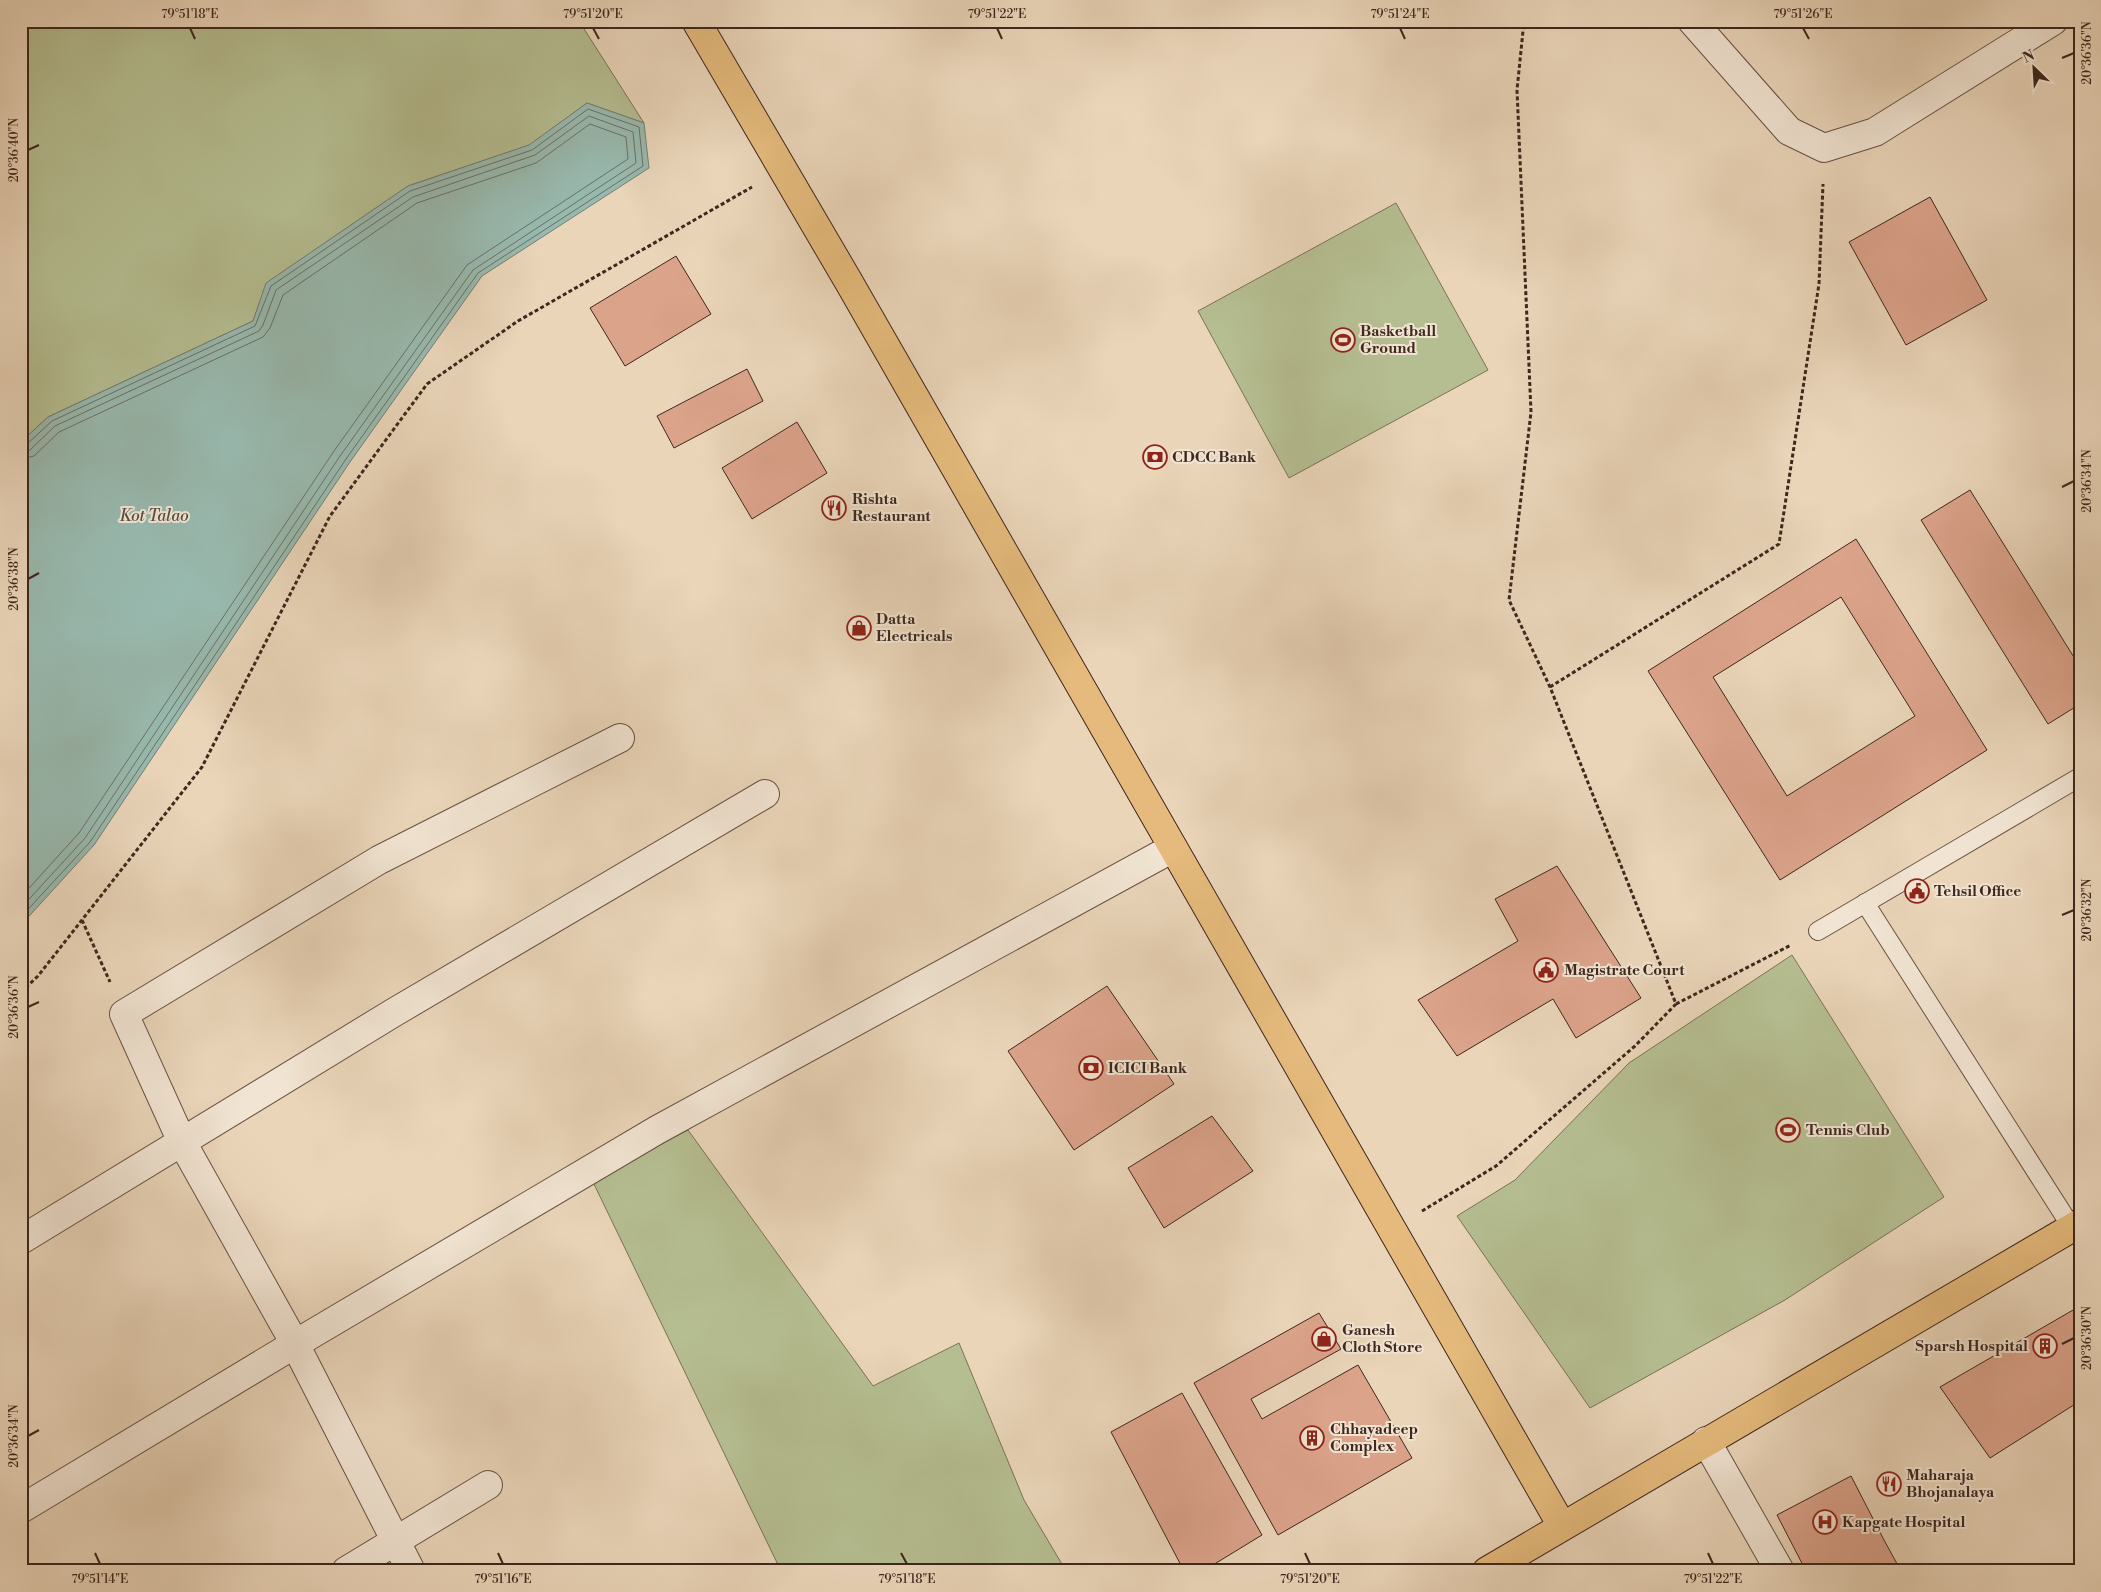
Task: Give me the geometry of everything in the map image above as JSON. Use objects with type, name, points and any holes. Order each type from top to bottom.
[{"type":"highway","points":[[696,21],[1562,1526]]},
{"type":"highway","points":[[1487,1571],[2076,1225]]},
{"type":"street","points":[[1692,21],[1788,131],[1824,148],[1875,132],[2054,21]]},
{"type":"street","points":[[411,1571],[295,1344],[182,1142],[124,1014],[379,860],[620,738]]},
{"type":"street","points":[[21,1240],[393,1013],[765,794]]},
{"type":"street","points":[[21,1509],[657,1130],[1173,848]]},
{"type":"street","points":[[1706,1441],[1780,1571]]},
{"type":"street","points":[[346,1571],[488,1485]]},
{"type":"lane","points":[[1818,931],[2080,777]]},
{"type":"lane","points":[[1866,904],[2076,1225]]},
{"type":"path","points":[[1524,21],[1518,90],[1531,412],[1509,600],[1550,688],[1676,1004]]},
{"type":"path","points":[[1550,688],[1779,544],[1819,284],[1824,148]]},
{"type":"path","points":[[21,992],[38,976],[202,767],[330,516],[426,384],[518,320],[782,169]]},
{"type":"path","points":[[82,920],[124,1014]]},
{"type":"path","points":[[1392,1229],[1496,1166],[1635,1046],[1676,1004],[1818,931]]},
{"type":"green space","points":[[21,21],[579,21],[644,123],[587,103],[530,145],[408,186],[267,283],[253,321],[48,417],[21,442]]},
{"type":"green space","name":"Basketball Ground","points":[[1396,203],[1488,370],[1289,478],[1198,311]]},
{"type":"green space","points":[[1792,955],[1944,1197],[1785,1300],[1590,1408],[1457,1216],[1515,1180],[1629,1063]]},
{"type":"green space","points":[[688,1130],[873,1386],[959,1343],[1024,1500],[1066,1571],[781,1571],[592,1180]]},
{"type":"water","name":"Kot Talao","points":[[587,103],[644,123],[649,168],[482,276],[350,462],[94,845],[21,925],[21,442],[48,417],[253,321],[266,283],[408,186],[529,145]]},
{"type":"building","points":[[1930,197],[1987,300],[1906,345],[1849,242]]},
{"type":"building","points":[[676,256],[711,314],[625,366],[590,308]]},
{"type":"building","points":[[747,369],[763,401],[674,448],[657,416]]},
{"type":"building","points":[[797,422],[827,473],[752,519],[722,468]]},
{"type":"building","points":[[1970,490],[2080,667],[2080,704],[2048,724],[1921,520]]},
{"type":"building","points":[[1856,539],[1987,750],[1780,880],[1648,671]],"holes":[[[1841,597],[1915,716],[1787,796],[1713,677]]]},
{"type":"building","name":"Magistrate Court","points":[[1557,866],[1641,998],[1576,1038],[1553,999],[1457,1056],[1418,1000],[1518,941],[1495,899]]},
{"type":"building","name":"ICICI Bank","points":[[1107,986],[1174,1084],[1074,1150],[1008,1051]]},
{"type":"building","points":[[1212,1116],[1253,1171],[1164,1228],[1128,1168]]},
{"type":"building","name":"Sparsh Hospital","points":[[2080,1306],[2080,1401],[1990,1458],[1940,1387]]},
{"type":"building","name":"Chhayadeep Complex","points":[[1319,1313],[1341,1349],[1251,1399],[1262,1419],[1358,1365],[1412,1458],[1278,1535],[1194,1383]]},
{"type":"building","points":[[1182,1393],[1262,1535],[1203,1571],[1184,1571],[1111,1432]]},
{"type":"building","points":[[1851,1476],[1901,1571],[1806,1571],[1777,1515]]},
{"type":"place","name":"Basketball Ground","points":[[1343,340]]},
{"type":"place","name":"CDCC Bank","points":[[1155,457]]},
{"type":"place","name":"Rishta Restaurant","points":[[834,508]]},
{"type":"place","name":"Datta Electricals","points":[[859,628]]},
{"type":"place","name":"Tehsil Office","points":[[1917,891]]},
{"type":"place","name":"Magistrate Court","points":[[1546,970]]},
{"type":"place","name":"ICICI Bank","points":[[1091,1068]]},
{"type":"place","name":"Tennis Club","points":[[1788,1130]]},
{"type":"place","name":"Ganesh Cloth Store","points":[[1324,1339]]},
{"type":"place","name":"Sparsh Hospital","points":[[2045,1346]]},
{"type":"place","name":"Chhayadeep Complex","points":[[1312,1438]]},
{"type":"place","name":"Maharaja Bhojanalaya","points":[[1889,1484]]},
{"type":"place","name":"Kapgate Hospital","points":[[1825,1522]]}]
